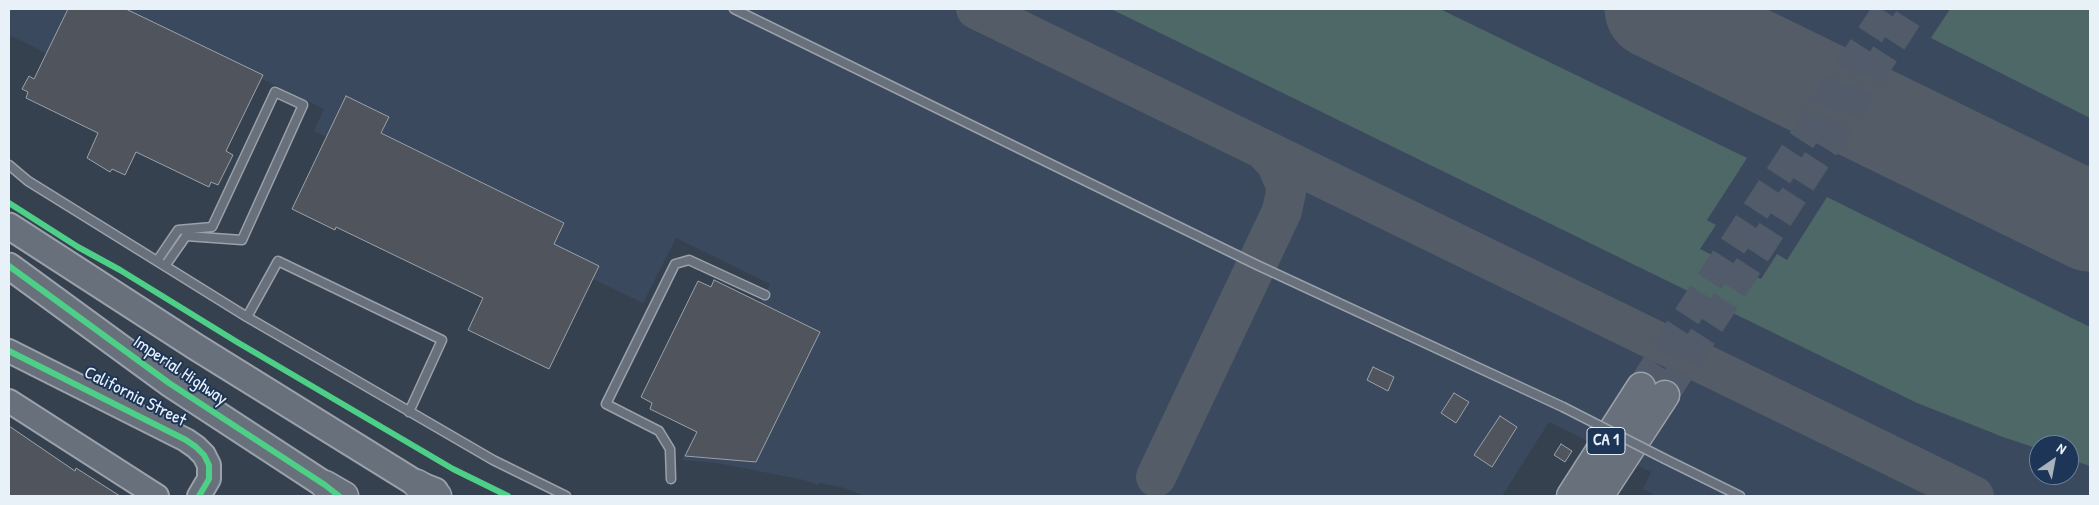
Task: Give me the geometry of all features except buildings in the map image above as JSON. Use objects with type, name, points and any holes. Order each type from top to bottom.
[{"type":"highway","name":"CA 1","points":[[1571,496],[1653,391],[1599,496]]},
{"type":"main road","name":"Imperial Highway","points":[[9,226],[196,347],[427,490],[449,496]]},
{"type":"main road","name":"Imperial Highway","points":[[9,266],[169,383],[336,493]]},
{"type":"street","name":"California Street","points":[[9,351],[186,440],[196,447],[204,455],[209,465],[209,479],[199,496]]},
{"type":"street","points":[[9,401],[157,496]]},
{"type":"lane","points":[[734,9],[1257,265],[1563,407],[1740,496]]},
{"type":"lane","points":[[157,261],[178,230],[212,227],[275,92],[303,105],[242,240],[186,236],[165,266]]},
{"type":"lane","points":[[9,165],[28,181],[247,317],[494,460],[566,496]]},
{"type":"lane","points":[[671,478],[670,449],[659,430],[606,404],[675,264],[689,260],[765,295]]},
{"type":"lane","points":[[247,317],[278,261],[442,340],[409,412]]},
{"type":"shaded area","points":[[9,9],[74,9],[50,55],[9,35]]},
{"type":"shaded area","points":[[117,9],[2090,9],[2090,496],[1651,496],[1653,494],[1643,489],[1651,472],[1549,422],[1502,496],[865,496],[841,487],[819,483],[818,485],[804,480],[717,463],[682,460],[770,284],[676,238],[643,303],[324,150],[327,137],[314,131],[324,109]]},
{"type":"green space","points":[[1111,9],[1440,9],[1747,158],[1707,220],[1716,225],[1700,249],[1761,279],[1777,254],[1787,260],[1827,197],[2090,327],[2090,466],[2079,462],[2079,435],[2029,435],[2029,446],[1917,403]]},
{"type":"green space","points":[[1950,9],[2090,9],[2090,118],[1931,38]]},
{"type":"taxiway","points":[[976,9],[1974,496]]},
{"type":"taxiway","points":[[1718,9],[1894,126]]},
{"type":"taxiway","points":[[1156,477],[1282,211],[1286,192],[1285,183],[1276,163],[1263,149]]},
{"type":"taxiway","points":[[2072,213],[2090,223]]},
{"type":"runway","points":[[1654,9],[2090,222]]},
{"type":"tunnel","points":[[1641,387],[1887,9]]},
{"type":"tunnel","points":[[1665,395],[1914,9]]},
{"type":"cycle path","points":[[9,203],[78,247],[120,270],[237,342],[453,469],[508,496]]},
{"type":"cycle path","points":[[9,266],[169,383],[339,496]]},
{"type":"cycle path","points":[[9,351],[186,440],[196,447],[204,455],[209,465],[209,479],[199,496]]}]
